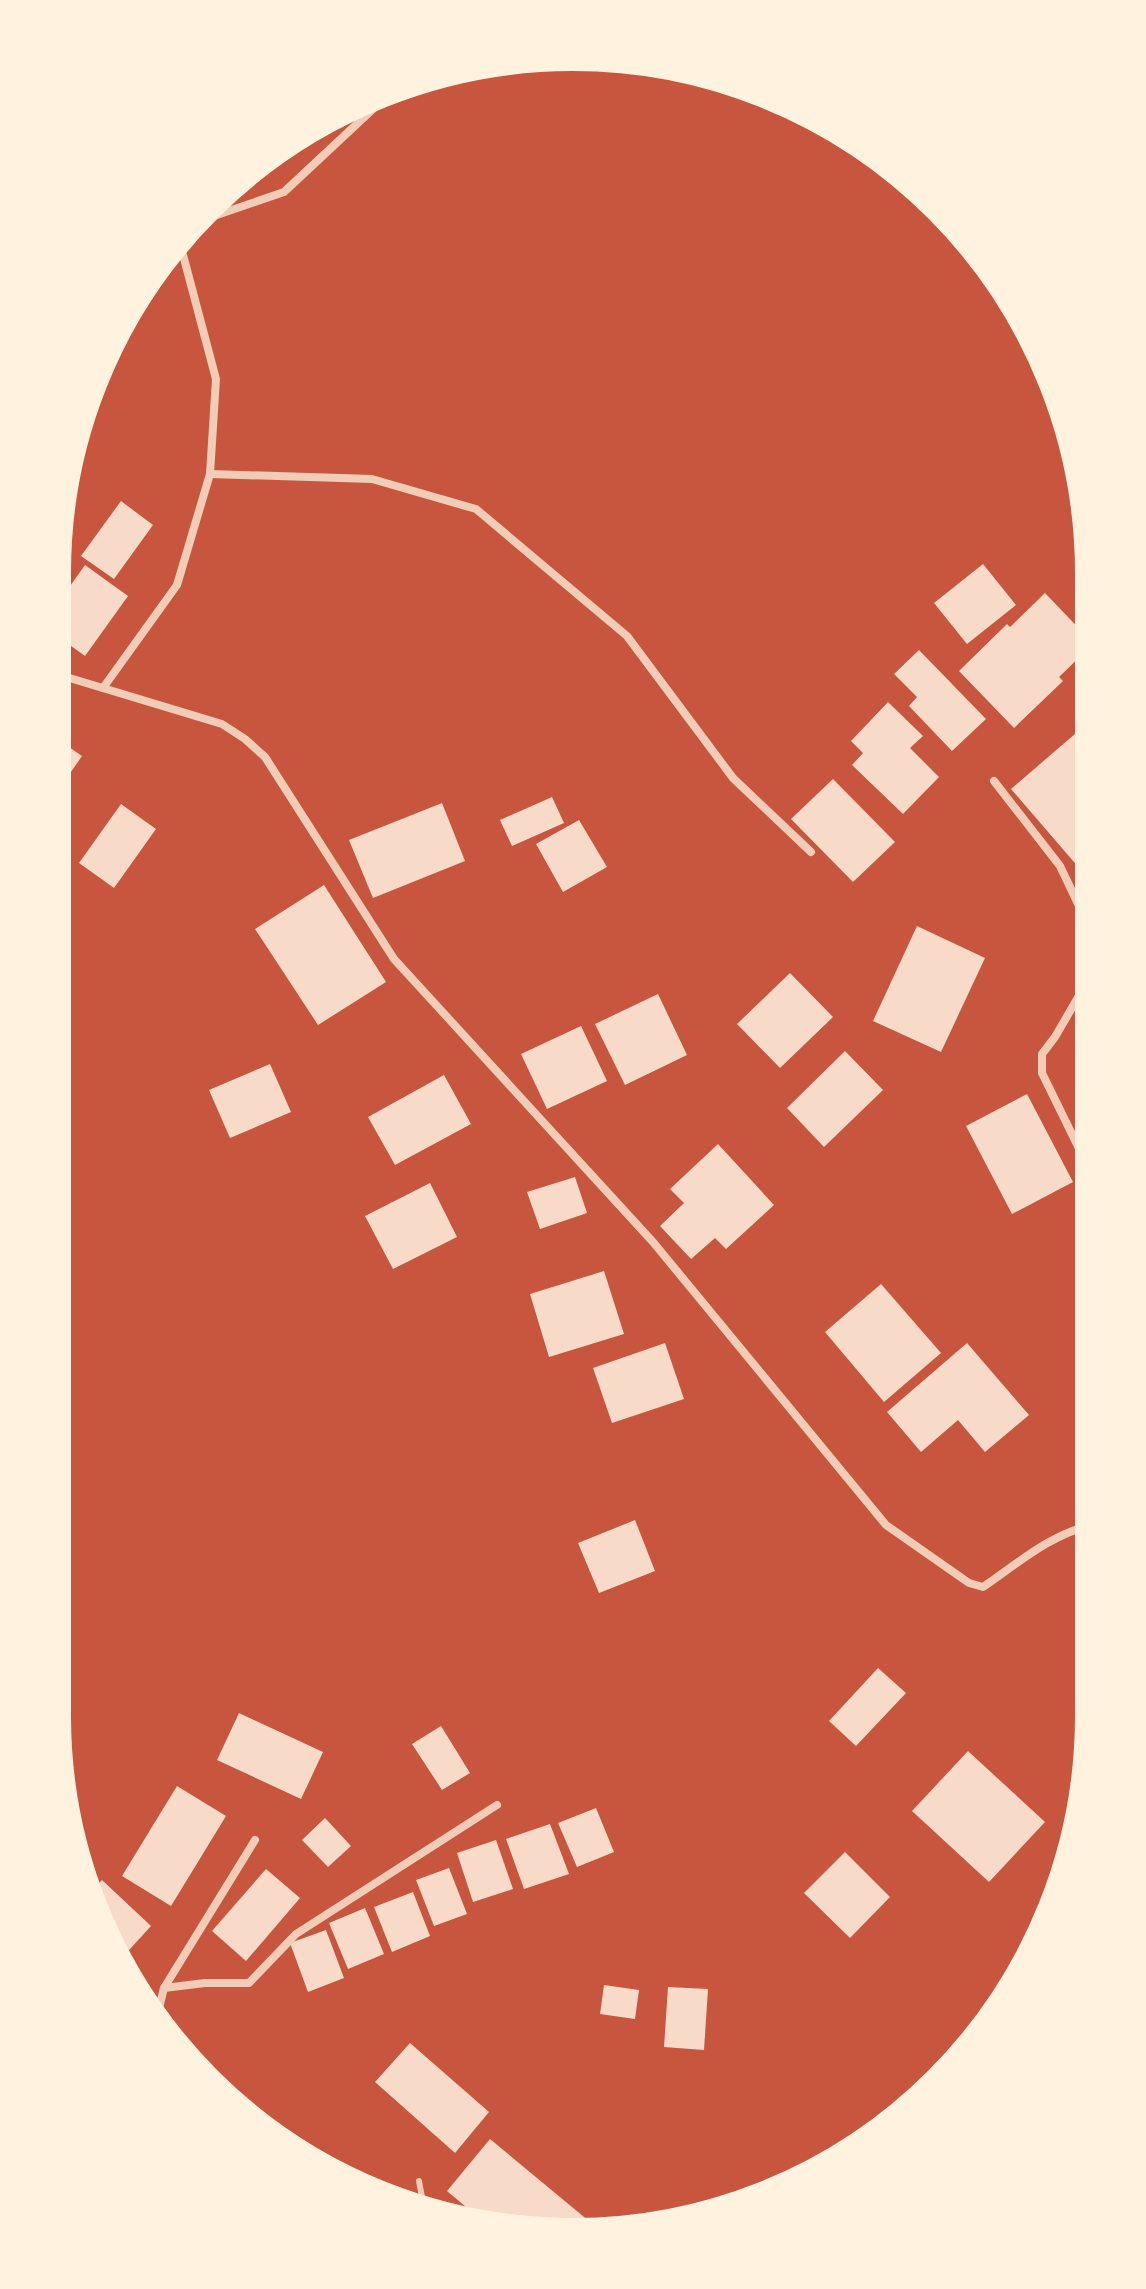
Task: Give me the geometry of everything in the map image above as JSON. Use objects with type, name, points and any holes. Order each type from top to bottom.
[{"type":"street","points":[[211,217],[284,192],[376,106]]},
{"type":"street","points":[[103,688],[177,585],[210,474],[216,379],[182,251]]},
{"type":"street","points":[[210,474],[372,479],[476,509],[627,636],[733,778],[811,852]]},
{"type":"street","points":[[66,677],[222,724],[265,757],[394,959],[653,1242],[886,1525],[969,1583],[983,1587],[1047,1543],[1080,1528]]},
{"type":"street","points":[[994,781],[1060,866],[1080,908]]},
{"type":"street","points":[[1080,994],[1042,1054],[1042,1073],[1080,1151]]},
{"type":"street","points":[[164,1988],[205,1983],[249,1983],[296,1934],[497,1805]]},
{"type":"street","points":[[159,2009],[164,1988],[255,1840]]},
{"type":"lane","points":[[419,2181],[423,2200]]},
{"type":"building","points":[[1004,311],[1028,349],[1041,378]]},
{"type":"building","points":[[121,501],[153,525],[114,579],[81,556]]},
{"type":"building","points":[[983,564],[1016,605],[967,644],[934,603]]},
{"type":"building","points":[[85,565],[128,596],[85,656],[66,642],[66,592]]},
{"type":"building","points":[[1045,593],[1080,630],[1080,657],[1059,677],[1063,681],[1014,728],[959,671],[1007,624],[1010,627]]},
{"type":"building","points":[[919,650],[986,719],[952,751],[909,706],[917,697],[894,674]]},
{"type":"building","points":[[888,702],[923,736],[910,748],[939,777],[903,814],[852,765],[863,753],[851,741]]},
{"type":"building","points":[[1080,730],[1080,869],[1011,789]]},
{"type":"building","points":[[66,745],[82,756],[66,779]]},
{"type":"building","points":[[833,779],[895,842],[853,882],[791,819]]},
{"type":"building","points":[[552,797],[564,823],[512,846],[500,820]]},
{"type":"building","points":[[442,803],[465,861],[373,898],[349,840]]},
{"type":"building","points":[[121,804],[156,829],[114,888],[79,863]]},
{"type":"building","points":[[579,820],[607,867],[563,892],[536,844]]},
{"type":"building","points":[[324,885],[386,982],[318,1025],[255,929]]},
{"type":"building","points":[[917,926],[985,958],[941,1052],[873,1021]]},
{"type":"building","points":[[790,973],[833,1017],[780,1068],[737,1024]]},
{"type":"building","points":[[658,994],[687,1055],[625,1085],[595,1024]]},
{"type":"building","points":[[581,1026],[607,1081],[547,1109],[521,1054]]},
{"type":"building","points":[[845,1051],[883,1090],[824,1147],[787,1108]]},
{"type":"building","points":[[270,1064],[291,1112],[230,1138],[209,1090]]},
{"type":"building","points":[[444,1075],[471,1124],[395,1165],[368,1117]]},
{"type":"building","points":[[1027,1094],[1073,1182],[1012,1214],[966,1126]]},
{"type":"building","points":[[718,1144],[774,1205],[726,1249],[715,1238],[691,1259],[660,1226],[684,1203],[670,1189]]},
{"type":"building","points":[[575,1177],[587,1213],[540,1229],[527,1192]]},
{"type":"building","points":[[430,1183],[457,1237],[393,1269],[365,1216]]},
{"type":"building","points":[[604,1271],[624,1334],[549,1357],[530,1294]]},
{"type":"building","points":[[881,1284],[941,1353],[884,1402],[825,1332]]},
{"type":"building","points":[[665,1343],[684,1399],[612,1423],[593,1368]]},
{"type":"building","points":[[967,1343],[1029,1415],[985,1452],[958,1420],[921,1452],[887,1412]]},
{"type":"building","points":[[635,1520],[655,1571],[599,1593],[578,1543]]},
{"type":"building","points":[[878,1668],[906,1693],[856,1746],[829,1721]]},
{"type":"building","points":[[239,1713],[323,1752],[301,1799],[217,1760]]},
{"type":"building","points":[[441,1726],[470,1773],[442,1790],[412,1744]]},
{"type":"building","points":[[968,1751],[1045,1822],[989,1882],[912,1811]]},
{"type":"building","points":[[177,1786],[226,1816],[171,1906],[122,1876]]},
{"type":"building","points":[[596,1808],[614,1852],[577,1867],[558,1823]]},
{"type":"building","points":[[325,1818],[351,1846],[328,1867],[302,1840]]},
{"type":"building","points":[[550,1824],[569,1874],[524,1889],[506,1839]]},
{"type":"building","points":[[496,1840],[513,1889],[473,1902],[457,1853]]},
{"type":"building","points":[[845,1852],[890,1897],[850,1938],[804,1893]]},
{"type":"building","points":[[449,1868],[467,1914],[434,1926],[416,1880]]},
{"type":"building","points":[[266,1869],[300,1898],[246,1961],[212,1931]]},
{"type":"building","points":[[102,1880],[151,1926],[125,1954],[118,1940],[96,1886]]},
{"type":"building","points":[[413,1892],[430,1936],[392,1952],[374,1907]]},
{"type":"building","points":[[365,1908],[384,1954],[348,1969],[329,1923]]},
{"type":"building","points":[[326,1930],[344,1978],[308,1992],[290,1943]]},
{"type":"building","points":[[604,1985],[639,1990],[635,2019],[600,2014]]},
{"type":"building","points":[[668,1987],[708,1989],[704,2050],[664,2047]]},
{"type":"building","points":[[410,2043],[489,2112],[455,2153],[375,2082]]},
{"type":"building","points":[[490,2139],[591,2222],[540,2222],[473,2213],[447,2191]]}]
